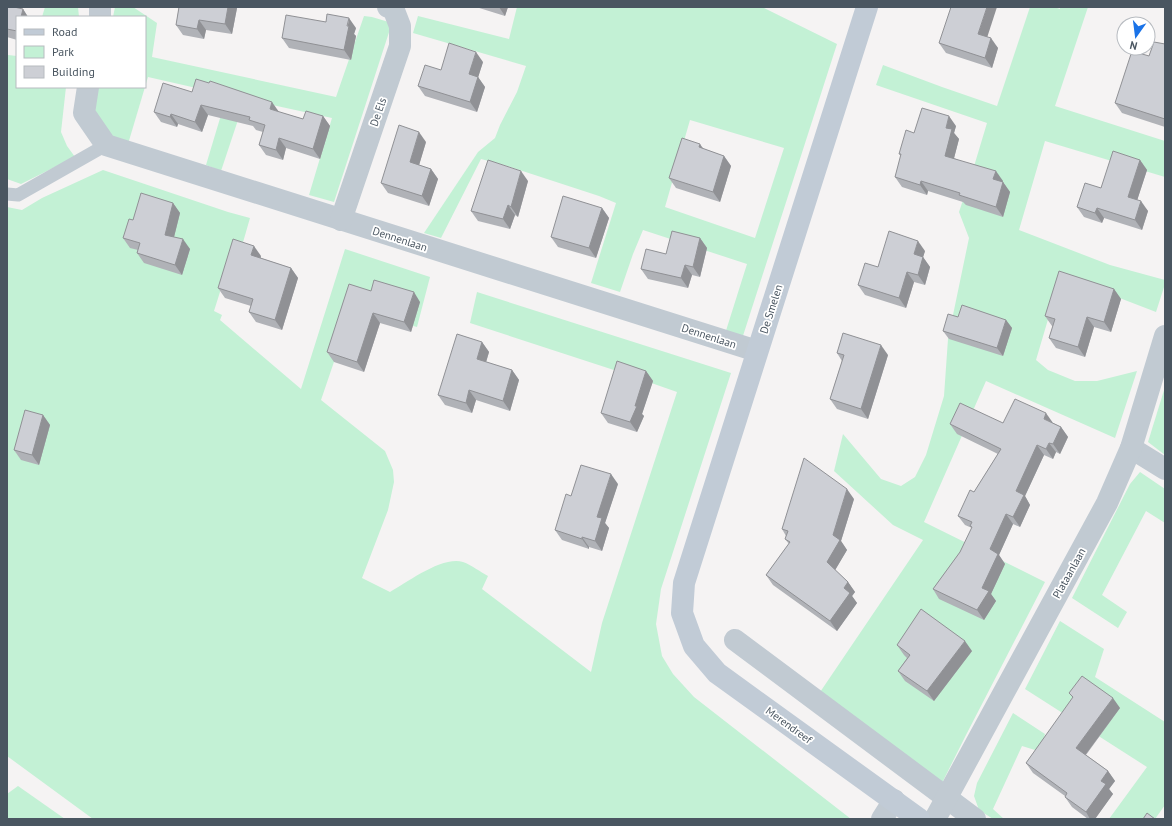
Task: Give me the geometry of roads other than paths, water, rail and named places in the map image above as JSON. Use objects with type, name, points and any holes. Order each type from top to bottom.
[{"type":"street","name":"De Els","points":[[341,220],[400,46],[400,26],[393,8],[388,7]]},
{"type":"street","name":"De Smelen","points":[[682,613],[684,583],[868,7]]},
{"type":"street","points":[[88,88],[84,113],[106,145]]},
{"type":"street","name":"Dennenlaan","points":[[106,145],[757,351]]},
{"type":"street","name":"Plataanlaan","points":[[935,819],[1107,503],[1131,448],[1165,336]]},
{"type":"street","points":[[1131,448],[1165,469]]},
{"type":"street","name":"Merendreef","points":[[682,613],[694,646],[717,673],[919,819]]},
{"type":"street","points":[[735,640],[975,819]]},
{"type":"street","points":[[882,819],[894,800]]},
{"type":"lane","points":[[7,194],[18,195],[106,145]]}]
